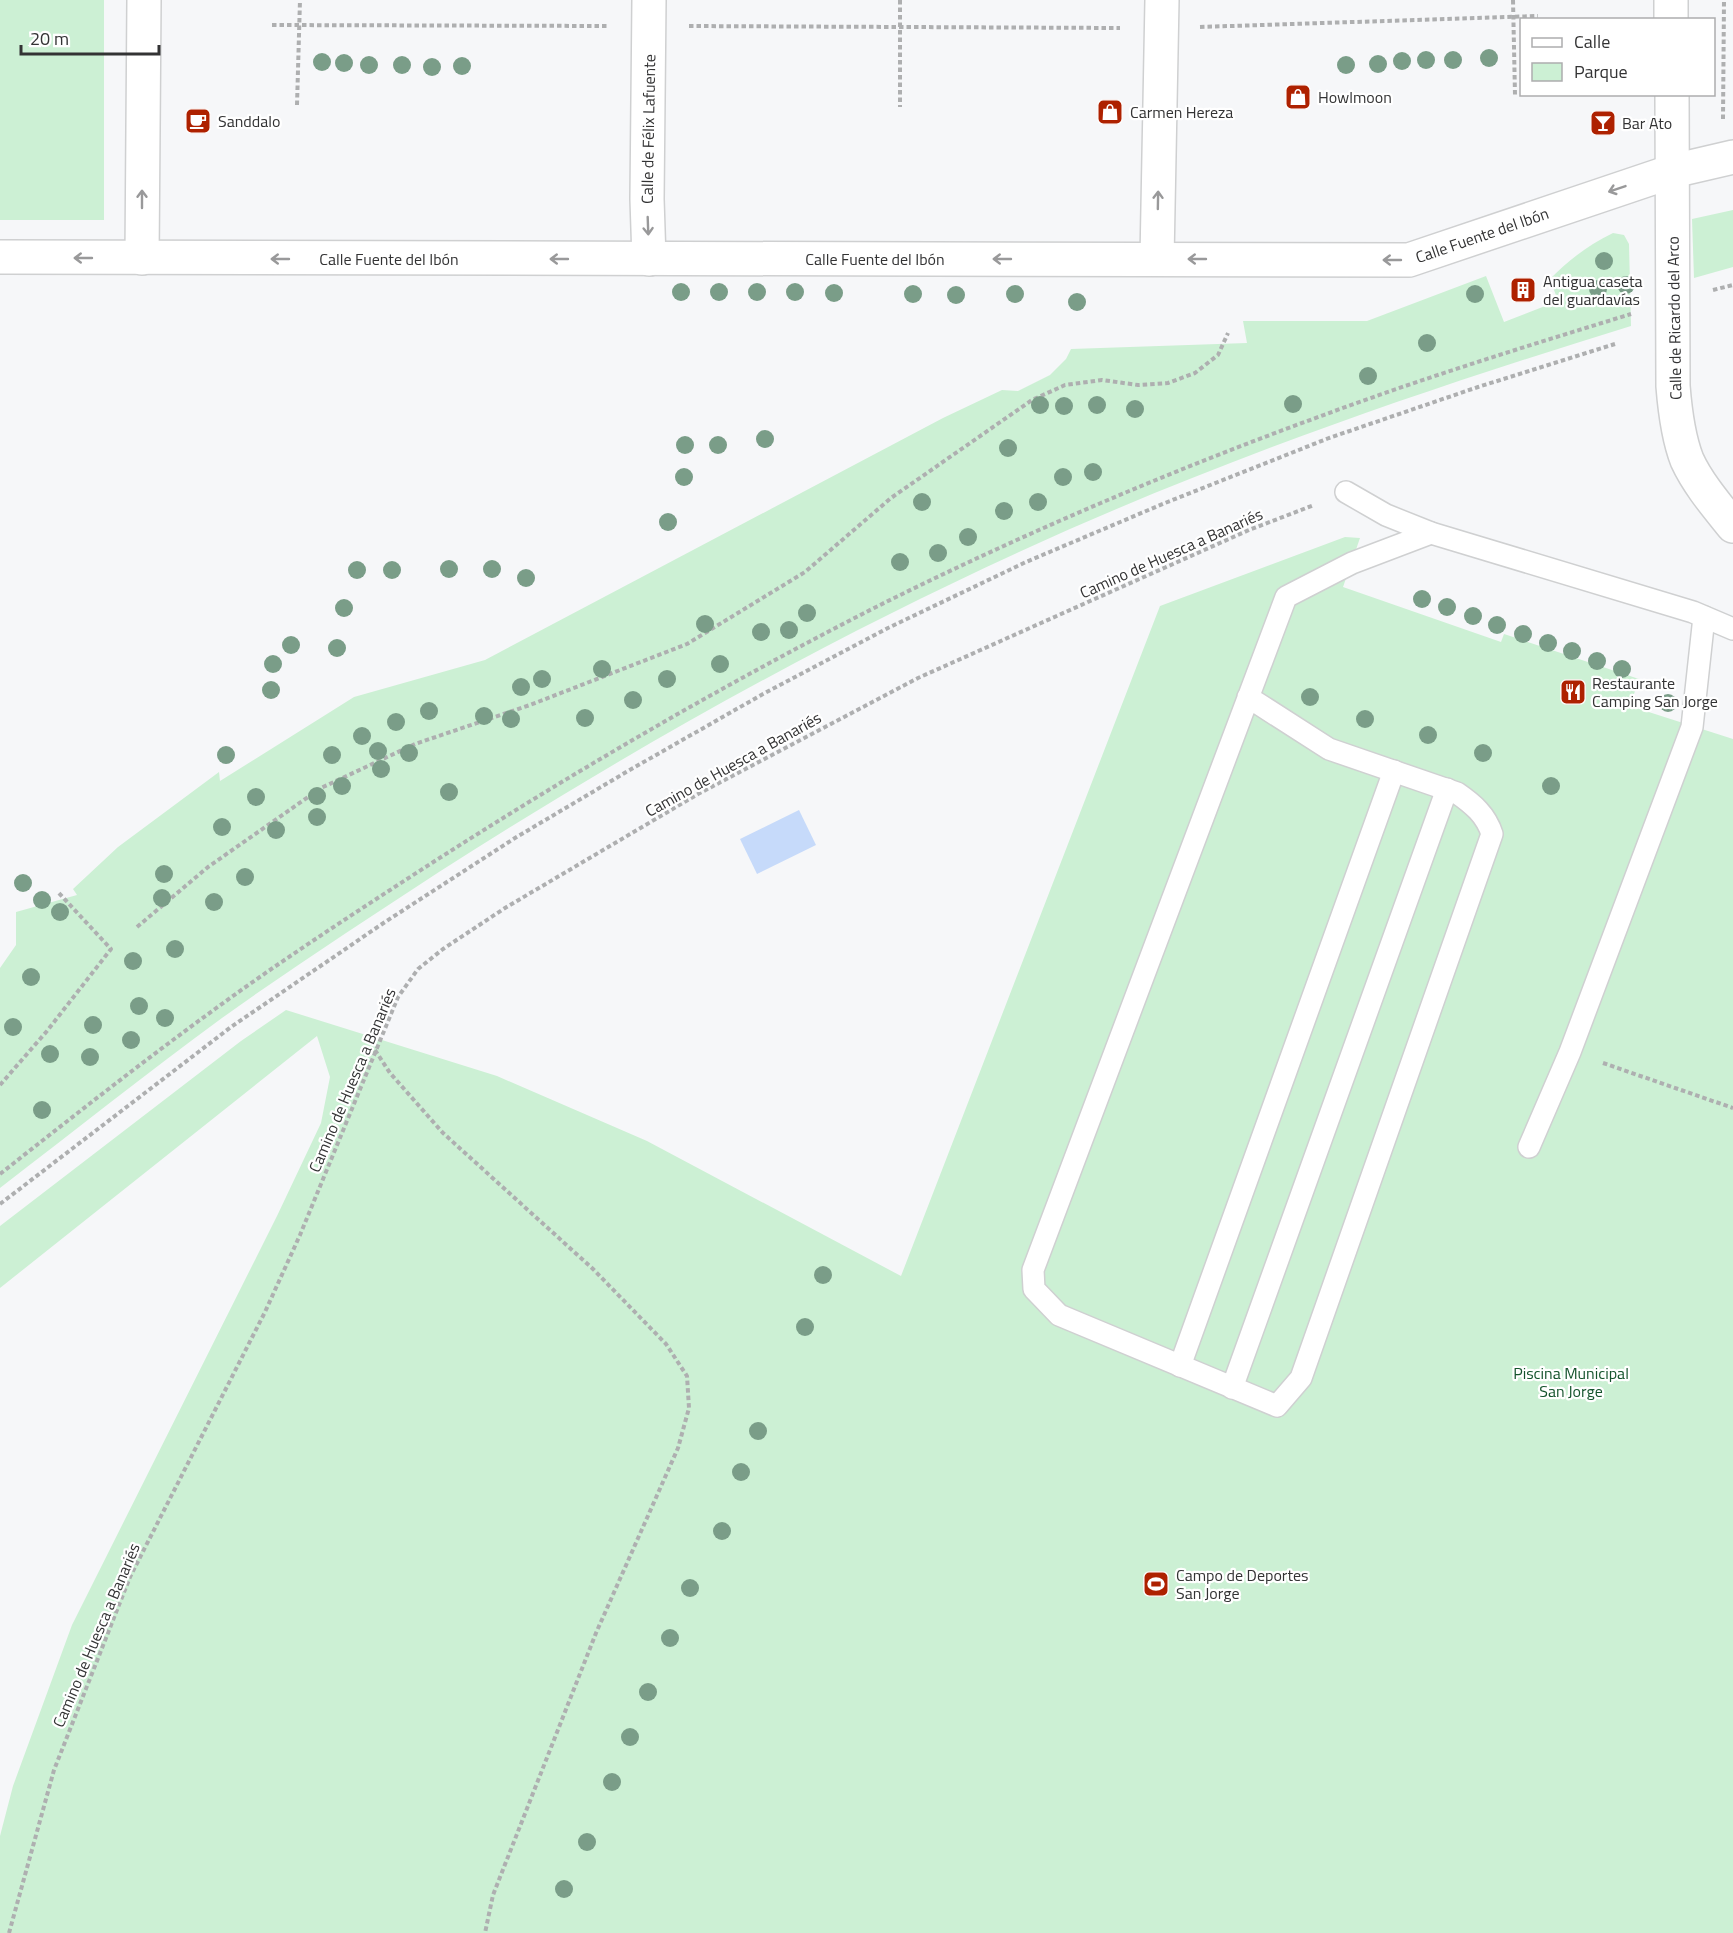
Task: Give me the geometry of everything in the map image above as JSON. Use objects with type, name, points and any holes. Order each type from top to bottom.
[{"type":"street","points":[[142,258],[144,0]]},
{"type":"street","name":"Calle de Félix Lafuente","points":[[649,259],[647,200],[650,0]]},
{"type":"street","points":[[1157,259],[1162,0]]},
{"type":"street","points":[[1671,0],[1671,18]]},
{"type":"street","name":"Calle de Ricardo del Arco","points":[[1672,96],[1673,386],[1677,422],[1688,460],[1706,491],[1733,526]]},
{"type":"street","name":"Calle Fuente del Ibón","points":[[0,257],[1409,260],[1673,171],[1733,157]]},
{"type":"lane","points":[[1346,492],[1386,515],[1431,533],[1704,617],[1733,629]]},
{"type":"lane","points":[[1248,697],[1329,749],[1457,793],[1475,806],[1488,823],[1492,834],[1301,1378],[1277,1406],[1059,1315],[1034,1289],[1033,1270],[1248,697],[1286,597],[1352,563],[1431,533]]},
{"type":"lane","points":[[1529,1147],[1570,1052],[1692,726],[1704,617]]},
{"type":"lane","points":[[1180,1366],[1394,771]]},
{"type":"lane","points":[[1232,1388],[1446,789]]},
{"type":"path","points":[[297,105],[300,0]]},
{"type":"path","points":[[900,0],[900,107]]},
{"type":"path","points":[[1513,0],[1515,95]]},
{"type":"path","points":[[1723,124],[1724,0]]},
{"type":"path","points":[[1194,28],[1539,16]]},
{"type":"path","points":[[683,26],[1124,28],[1124,19]]},
{"type":"path","points":[[272,25],[609,26]]},
{"type":"path","points":[[0,1174],[217,1007],[502,817],[615,750],[877,607],[1017,541],[1156,480],[1321,416],[1469,365],[1733,285]]},
{"type":"path","points":[[137,927],[208,867],[321,788],[415,744],[530,705],[687,644],[805,572],[891,498],[1032,400],[1065,385],[1102,380],[1138,385],[1168,383],[1195,373],[1218,355],[1228,333]]},
{"type":"path","points":[[0,1204],[231,1027],[385,922],[525,832],[763,694],[888,628],[1026,562],[1165,502],[1329,438],[1478,387],[1615,344]]},
{"type":"path","name":"Camino de Huesca a Banariés","points":[[9,1933],[54,1770],[130,1577],[265,1312],[300,1234],[398,997],[418,969],[443,949],[505,908],[698,794],[918,678],[1249,530],[1346,492]]},
{"type":"path","points":[[0,1085],[47,1031],[111,949],[58,892]]},
{"type":"path","points":[[375,1050],[390,1073],[443,1133],[592,1269],[666,1344],[687,1376],[688,1408],[678,1448],[596,1633],[493,1895],[485,1933]]},
{"type":"path","points":[[1570,1052],[1733,1108]]},
{"type":"green space","points":[[0,0],[104,0],[104,220],[0,220]]},
{"type":"green space","points":[[1733,210],[1733,267],[1694,278],[1692,219]]},
{"type":"green space","points":[[1613,233],[1624,235],[1629,244],[1631,326],[1398,402],[1169,487],[944,587],[796,662],[580,785],[439,872],[357,926],[222,1018],[0,1188],[0,968],[16,945],[16,912],[77,895],[73,889],[118,847],[219,772],[220,781],[354,697],[485,660],[943,418],[1002,390],[1018,391],[1050,375],[1066,359],[1071,349],[1247,343],[1243,321],[1367,321],[1486,276],[1504,322],[1558,301],[1550,279],[1579,253]]},
{"type":"green space","name":"Piscina Municipal San Jorge","points":[[1345,537],[1360,538],[1343,587],[1501,642],[1504,634],[1639,679],[1630,706],[1733,739],[1733,1933],[0,1933],[0,1836],[13,1786],[72,1625],[277,1216],[321,1123],[330,1077],[317,1036],[0,1288],[0,1226],[241,1041],[286,1010],[497,1076],[647,1141],[901,1276],[1160,606]]},
{"type":"water","points":[[799,810],[816,845],[757,874],[740,839]]},
{"type":"place","name":"Howlmoon","points":[[1298,97]]},
{"type":"place","name":"Carmen Hereza","points":[[1110,112]]},
{"type":"place","name":"Sanddalo","points":[[198,121]]},
{"type":"place","name":"Bar Ato","points":[[1603,123]]},
{"type":"place","name":"Antigua caseta del guardavías","points":[[1523,290]]},
{"type":"place","name":"Restaurante Camping San Jorge","points":[[1573,692]]},
{"type":"place","name":"Campo de Deportes San Jorge","points":[[1156,1584]]}]
